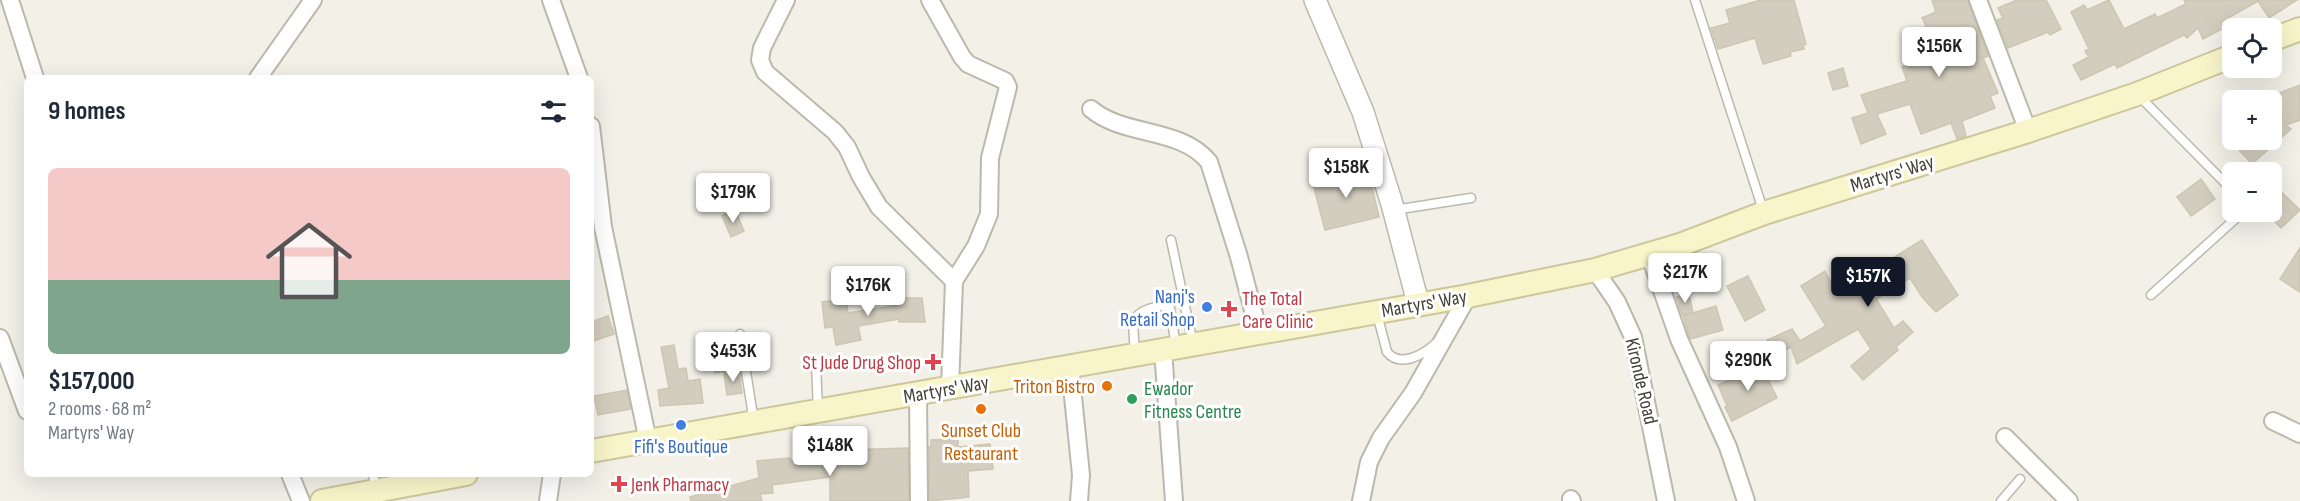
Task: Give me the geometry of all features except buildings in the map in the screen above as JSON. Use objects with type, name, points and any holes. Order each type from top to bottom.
[{"type":"main road","points":[[2282,36],[2300,29]]},
{"type":"main road","name":"Martyrs' Way","points":[[594,450],[1178,348],[1418,303],[1468,296],[1595,270],[1680,245],[1764,213],[2028,131],[2137,94],[2222,60]]},
{"type":"main road","points":[[322,501],[375,482],[431,477]]},
{"type":"street","points":[[10,0],[35,75]]},
{"type":"street","points":[[260,75],[313,0]]},
{"type":"street","points":[[551,0],[578,75]]},
{"type":"street","points":[[786,0],[762,48],[760,60],[765,72],[835,132],[847,147],[879,207],[954,281]]},
{"type":"street","points":[[930,0],[962,57],[975,68],[1005,81],[1008,87],[990,158],[989,214],[976,246],[954,281],[950,388]]},
{"type":"street","points":[[1315,0],[1363,112],[1394,210],[1418,303]]},
{"type":"street","points":[[1978,0],[2028,131]]},
{"type":"street","points":[[1090,109],[1121,125],[1189,145],[1201,152],[1209,162],[1239,257],[1258,333]]},
{"type":"street","points":[[594,165],[597,227],[648,441]]},
{"type":"street","points":[[1650,253],[1679,339],[1728,447],[1746,501]]},
{"type":"street","name":"Kironde Road","points":[[1595,270],[1617,302],[1633,337],[1666,501]]},
{"type":"street","points":[[1361,501],[1369,462],[1381,438],[1413,393],[1468,296]]},
{"type":"street","points":[[0,338],[24,403]]},
{"type":"street","points":[[1174,501],[1178,348]]},
{"type":"street","points":[[1070,367],[1081,476],[1079,501]]},
{"type":"street","points":[[918,394],[919,501]]},
{"type":"street","points":[[2273,421],[2300,434]]},
{"type":"street","points":[[2005,436],[2069,501]]},
{"type":"street","points":[[291,477],[302,501]]},
{"type":"street","points":[[548,501],[552,477]]},
{"type":"lane","points":[[1695,0],[1764,213]]},
{"type":"lane","points":[[2137,94],[2222,180]]},
{"type":"lane","points":[[1394,210],[1471,198]]},
{"type":"lane","points":[[2151,295],[2231,222]]},
{"type":"lane","points":[[1171,240],[1178,348]]},
{"type":"lane","points":[[1135,355],[1133,322],[1135,317],[1140,312],[1164,306],[1170,308],[1178,348]]},
{"type":"lane","points":[[1377,311],[1387,352],[1391,357],[1398,359],[1420,356],[1444,336]]},
{"type":"lane","points":[[740,334],[754,422]]},
{"type":"lane","points":[[816,363],[818,411]]},
{"type":"lane","points":[[2001,501],[2020,479]]},
{"type":"place","name":"Nanj's Retail Shop","points":[[1207,307]]},
{"type":"place","name":"The Total Care Clinic","points":[[1229,309]]},
{"type":"place","name":"St Jude Drug Shop","points":[[933,362]]},
{"type":"place","name":"Triton Bistro","points":[[1107,386]]},
{"type":"place","name":"Ewador Fitness Centre","points":[[1132,399]]},
{"type":"place","name":"Sunset Club Restaurant","points":[[981,409]]},
{"type":"place","name":"Fifi's Boutique","points":[[681,425]]},
{"type":"place","name":"Jenk Pharmacy","points":[[619,484]]}]
